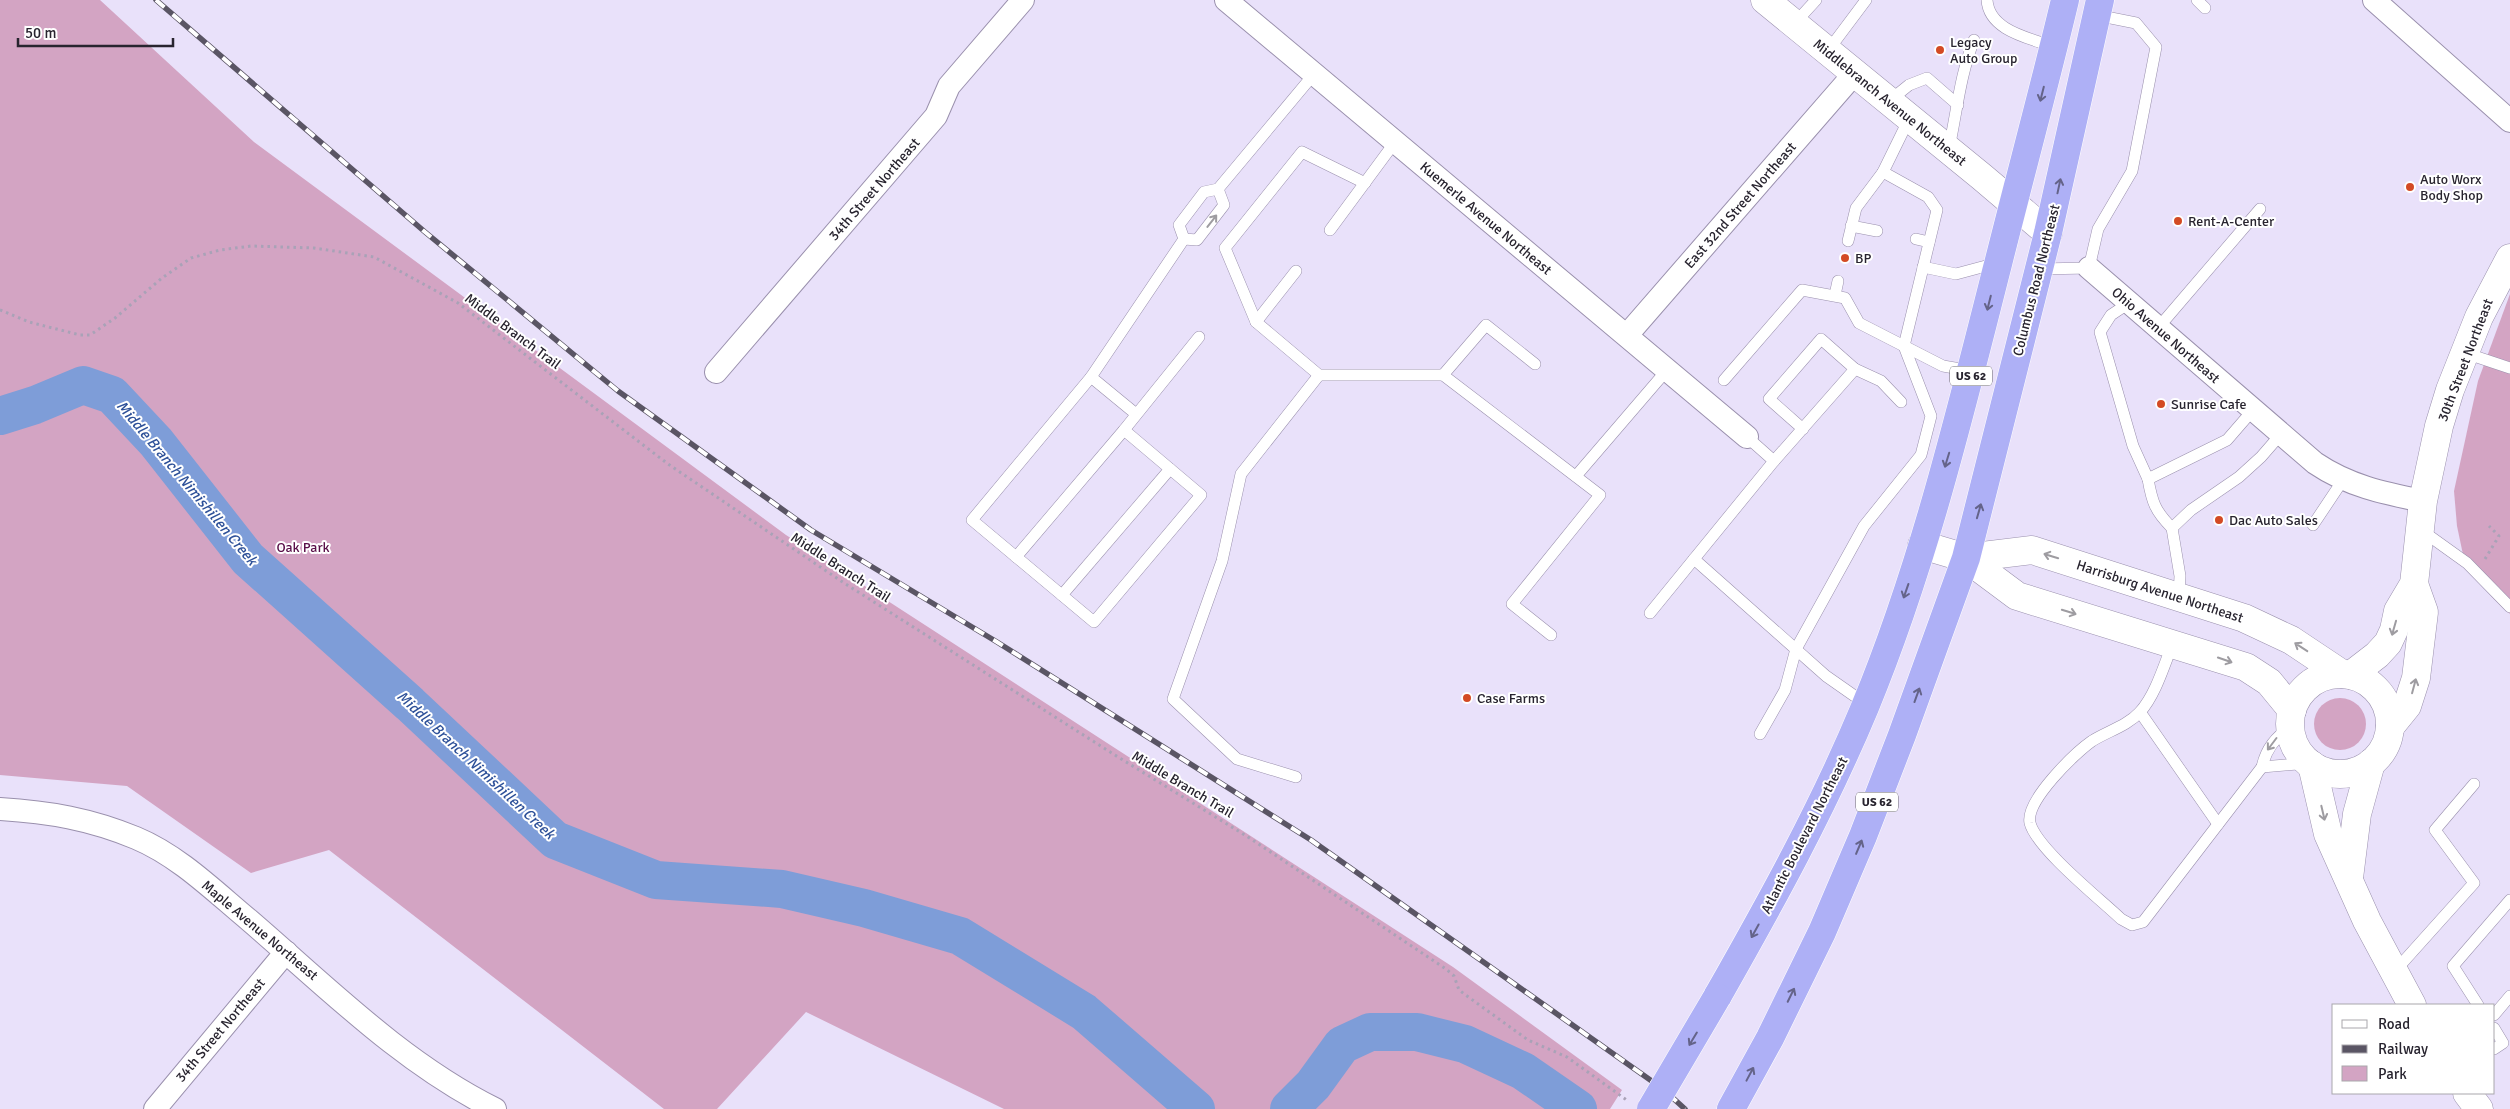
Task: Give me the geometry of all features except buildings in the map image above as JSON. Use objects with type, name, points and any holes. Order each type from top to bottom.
[{"type":"highway","name":"US 62","points":[[1922,545],[1972,371],[1998,262],[2054,47],[2064,0]]},
{"type":"highway","name":"Columbus Road Northeast","points":[[1966,558],[2048,234],[2098,8]]},
{"type":"highway","name":"Atlantic Boulevard Northeast","points":[[1641,1106],[1717,997],[1777,890],[1834,780],[1866,704],[1922,545]]},
{"type":"highway","name":"US 62","points":[[1731,1109],[1770,1038],[1822,932],[1863,836],[1966,558]]},
{"type":"street","name":"34th Street Northeast","points":[[716,372],[936,116],[949,86],[1023,0]]},
{"type":"street","name":"Kuemerle Avenue Northeast","points":[[1226,0],[1747,437]]},
{"type":"street","name":"Middlebranch Avenue Northeast","points":[[1765,0],[2014,205]]},
{"type":"street","points":[[2374,0],[2510,121]]},
{"type":"street","name":"East 32nd Street Northeast","points":[[1627,336],[1854,74]]},
{"type":"street","points":[[2014,205],[2048,234]]},
{"type":"street","name":"30th Street Northeast","points":[[2346,674],[2377,656],[2388,644],[2394,630],[2398,611],[2414,584],[2423,501],[2439,426],[2479,317],[2510,258]]},
{"type":"street","name":"Ohio Avenue Northeast","points":[[2089,268],[2315,463],[2343,480],[2375,492],[2423,501]]},
{"type":"street","name":"Harrisburg Avenue Northeast","points":[[1922,545],[1966,558],[2017,596],[2238,664],[2259,674],[2275,688],[2291,719]]},
{"type":"street","name":"Harrisburg Avenue Northeast","points":[[1966,558],[2032,550],[2244,618],[2279,634],[2346,674]]},
{"type":"street","name":"30th Street Northeast","points":[[2390,727],[2407,706],[2416,678],[2424,612],[2414,584]]},
{"type":"street","points":[[2346,674],[2370,684],[2380,694],[2389,713],[2390,727],[2384,748],[2370,764],[2357,771],[2341,774],[2326,772],[2310,764],[2296,747],[2291,719],[2299,695],[2311,683],[2326,676],[2346,674]]},
{"type":"street","points":[[2310,764],[2328,834],[2367,921],[2411,1004]]},
{"type":"street","points":[[2349,878],[2356,814],[2370,764]]},
{"type":"street","name":"Maple Avenue Northeast","points":[[3,813],[67,815],[137,838],[182,865],[386,1038],[434,1074],[465,1094],[495,1109]]},
{"type":"street","name":"34th Street Northeast","points":[[155,1109],[286,952]]},
{"type":"street","points":[[2468,1094],[2479,1109]]},
{"type":"lane","points":[[1794,24],[1816,0]]},
{"type":"lane","points":[[1827,52],[1866,0]]},
{"type":"lane","points":[[1987,0],[1988,8],[1994,18],[2007,30],[2054,47]]},
{"type":"lane","points":[[2039,270],[2089,268],[2098,229],[2132,171],[2156,47],[2136,23],[2098,8]]},
{"type":"lane","points":[[1948,150],[1958,105],[1961,79],[1974,40]]},
{"type":"lane","points":[[1184,239],[1179,225],[1204,192],[1218,189],[1314,74]]},
{"type":"lane","points":[[1888,102],[1910,85],[1927,78],[1958,105]]},
{"type":"lane","points":[[1848,240],[1856,208],[1883,172],[1909,119]]},
{"type":"lane","points":[[1330,230],[1395,142]]},
{"type":"lane","points":[[1365,183],[1302,152],[1225,248],[1256,322],[1319,375],[1443,375],[1600,495],[1512,604],[1551,635]]},
{"type":"lane","points":[[1760,734],[1785,690],[1796,649],[1864,526],[1921,455],[1931,416],[1904,346],[1911,291],[1923,267],[1937,210],[1928,197],[1883,172]]},
{"type":"lane","points":[[1184,239],[1197,240],[1224,205],[1218,189]]},
{"type":"lane","points":[[2158,328],[2260,209]]},
{"type":"lane","points":[[1851,226],[1877,231]]},
{"type":"lane","points":[[1124,430],[1201,495],[1094,622],[972,520],[1091,376],[1184,239]]},
{"type":"lane","points":[[1916,239],[1929,242]]},
{"type":"lane","points":[[1923,267],[1956,274],[1998,262]]},
{"type":"lane","points":[[1256,322],[1296,271]]},
{"type":"lane","points":[[1835,295],[1838,281]]},
{"type":"lane","points":[[1724,380],[1802,290],[1845,298],[1859,323],[1944,366],[1972,371]]},
{"type":"lane","points":[[2129,303],[2111,315],[2100,332],[2133,446],[2148,479],[2152,501],[2160,516],[2172,528],[2180,576],[2179,596]]},
{"type":"lane","points":[[1443,375],[1486,325],[1535,364]]},
{"type":"lane","points":[[1016,556],[1124,430],[1199,337]]},
{"type":"lane","points":[[1803,429],[1769,399],[1821,339],[1855,369],[1881,382],[1901,402]]},
{"type":"lane","points":[[2465,353],[2510,368]]},
{"type":"lane","points":[[1650,613],[1774,461],[1855,369]]},
{"type":"lane","points":[[1576,476],[1667,370]]},
{"type":"lane","points":[[1296,777],[1237,759],[1173,699],[1222,561],[1241,474],[1319,375]]},
{"type":"lane","points":[[1091,376],[1136,414]]},
{"type":"lane","points":[[2148,479],[2228,440],[2253,410]]},
{"type":"lane","points":[[2172,528],[2191,510],[2254,464],[2281,434]]},
{"type":"lane","points":[[1747,437],[1774,461]]},
{"type":"lane","points":[[1062,595],[1170,469]]},
{"type":"lane","points":[[2313,525],[2343,480]]},
{"type":"lane","points":[[2420,529],[2476,572],[2510,607]]},
{"type":"lane","points":[[1694,559],[1826,676],[1866,704]]},
{"type":"lane","points":[[2173,643],[2149,698],[2140,712],[2126,723],[2084,747],[2039,796],[2030,812],[2030,824],[2051,853],[2121,919],[2132,925],[2138,925],[2143,922],[2262,767],[2265,753],[2291,719]]},
{"type":"lane","points":[[2140,712],[2218,824]]},
{"type":"lane","points":[[2262,767],[2310,764]]},
{"type":"lane","points":[[2394,973],[2474,883],[2435,830],[2474,784]]},
{"type":"lane","points":[[2477,1004],[2452,966],[2510,900]]},
{"type":"lane","points":[[2495,1014],[2510,996]]},
{"type":"lane","points":[[2495,1030],[2502,1048]]},
{"type":"path","name":"Middle Branch Trail","points":[[0,310],[29,322],[80,335],[90,335],[103,328],[162,278],[191,258],[220,250],[251,246],[314,248],[374,257],[458,303],[668,464],[732,509],[844,583],[1109,752],[1248,837],[1446,969],[1454,976],[1459,990],[1528,1040],[1567,1057],[1641,1106]]},
{"type":"path","points":[[2476,572],[2499,536],[2489,526]]},
{"type":"green space","name":"Oak Park","points":[[0,0],[100,0],[254,142],[786,535],[1453,967],[1622,1090],[1610,1109],[1004,1109],[806,1012],[717,1109],[664,1109],[329,850],[251,873],[127,786],[0,775]]},
{"type":"green space","points":[[2510,294],[2510,614],[2494,599],[2465,564],[2457,526],[2454,491],[2478,381]]},
{"type":"green space","points":[[2335,698],[2345,698],[2359,705],[2366,719],[2366,729],[2359,743],[2345,750],[2335,750],[2325,746],[2318,739],[2314,729],[2314,719],[2318,709],[2325,702]]},
{"type":"waterway","name":"Middle Branch Nimishillen Creek","points":[[0,416],[35,405],[83,385],[112,395],[156,442],[248,559],[410,704],[555,840],[656,880],[782,889],[864,908],[960,936],[1084,1012],[1196,1109]]},
{"type":"waterway","name":"Middle Branch Nimishillen Creek","points":[[1289,1109],[1313,1085],[1342,1045],[1370,1032],[1417,1032],[1465,1044],[1523,1071],[1578,1109]]},
{"type":"railway","points":[[156,0],[425,232],[618,391],[811,530],[997,642],[1311,840],[1663,1089],[1685,1109]]},
{"type":"place","name":"Legacy Auto Group","points":[[1940,50]]},
{"type":"place","name":"Auto Worx Body Shop","points":[[2410,187]]},
{"type":"place","name":"Rent-A-Center","points":[[2178,221]]},
{"type":"place","name":"BP","points":[[1845,258]]},
{"type":"place","name":"Sunrise Cafe","points":[[2161,404]]},
{"type":"place","name":"Dac Auto Sales","points":[[2219,520]]},
{"type":"place","name":"Case Farms","points":[[1467,698]]}]
